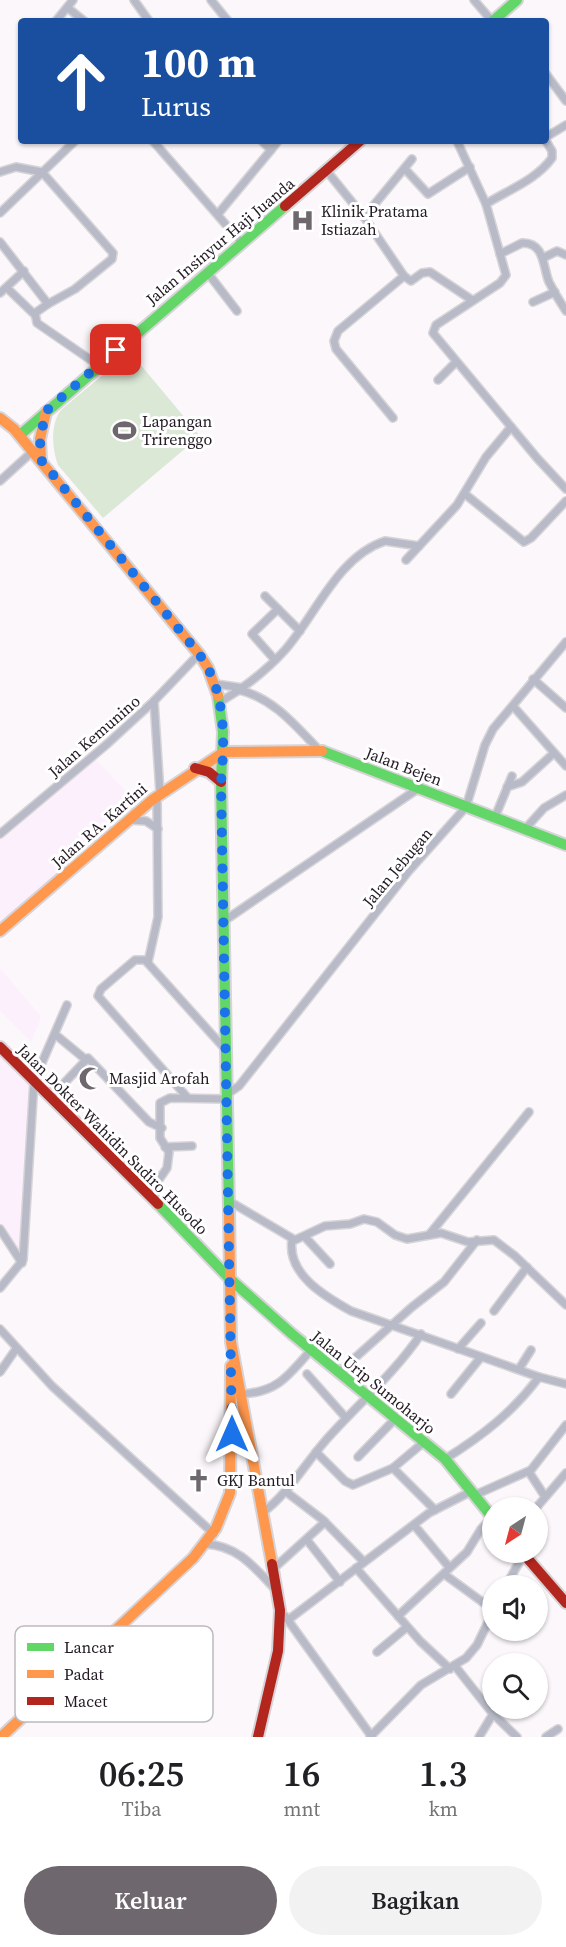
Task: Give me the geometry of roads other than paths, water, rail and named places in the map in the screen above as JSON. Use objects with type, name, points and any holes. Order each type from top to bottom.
[{"type":"main road","points":[[496,18],[517,0]]},
{"type":"main road","name":"Jalan Insinyur Haji Juanda","points":[[20,435],[98,365],[356,144]]},
{"type":"main road","points":[[41,460],[40,439],[46,411]]},
{"type":"main road","points":[[0,418],[20,435],[199,654],[216,684],[220,702],[224,752],[221,782],[231,1310],[230,1493],[225,1512],[206,1544],[119,1626]]},
{"type":"main road","name":"Jalan Bejen","points":[[224,752],[318,749],[566,845]]},
{"type":"main road","name":"Jalan RA. Kartini","points":[[1,928],[159,794],[195,768],[224,752]]},
{"type":"main road","points":[[195,768],[209,772],[221,782]]},
{"type":"main road","name":"Jalan Dokter Wahidin Sudiro Husodo","points":[[0,1047],[149,1194],[229,1278]]},
{"type":"main road","points":[[204,1252],[211,1256],[220,1255],[229,1242]]},
{"type":"main road","name":"Jalan Urip Sumoharjo","points":[[229,1278],[311,1350],[445,1459],[482,1504]]},
{"type":"main road","points":[[231,1310],[244,1302],[255,1302]]},
{"type":"main road","points":[[231,1342],[280,1610],[276,1663],[258,1737]]},
{"type":"main road","points":[[530,1563],[566,1603]]},
{"type":"main road","points":[[1,1737],[17,1722]]},
{"type":"street","points":[[59,18],[73,0]]},
{"type":"street","points":[[134,0],[147,18]]},
{"type":"street","points":[[211,0],[226,18]]},
{"type":"street","points":[[474,0],[489,18]]},
{"type":"street","points":[[68,8],[80,18]]},
{"type":"street","points":[[549,78],[566,101]]},
{"type":"street","points":[[549,137],[566,125]]},
{"type":"street","points":[[63,144],[66,149]]},
{"type":"street","points":[[0,213],[72,144]]},
{"type":"street","points":[[156,144],[242,242]]},
{"type":"street","points":[[265,144],[271,150]]},
{"type":"street","points":[[218,214],[276,144]]},
{"type":"street","points":[[458,144],[486,204],[505,278],[433,329],[435,337],[501,413],[511,428],[566,489]]},
{"type":"street","points":[[486,204],[544,167],[552,158],[548,144]]},
{"type":"street","points":[[364,217],[412,159]]},
{"type":"street","points":[[0,172],[16,167],[42,172],[112,252],[112,259],[88,280],[34,314]]},
{"type":"street","points":[[405,169],[428,194],[470,167]]},
{"type":"street","points":[[326,170],[364,217],[404,276],[411,281],[422,273],[430,272],[472,300]]},
{"type":"street","points":[[0,242],[48,304]]},
{"type":"street","points":[[500,254],[526,243],[535,247],[543,258],[548,279],[566,311]]},
{"type":"street","points":[[543,258],[557,251],[566,255]]},
{"type":"street","points":[[0,293],[24,271]]},
{"type":"street","points":[[207,272],[237,311]]},
{"type":"street","points":[[393,418],[336,350],[333,341],[338,331],[404,276]]},
{"type":"street","points":[[7,288],[34,314],[34,319],[42,327],[98,365]]},
{"type":"street","points":[[533,303],[555,292]]},
{"type":"street","points":[[438,380],[456,362]]},
{"type":"street","points":[[406,560],[443,523],[465,494],[486,457],[511,428]]},
{"type":"street","points":[[0,482],[33,451]]},
{"type":"street","points":[[465,494],[524,542],[531,538],[566,501]]},
{"type":"street","points":[[220,702],[241,689],[275,660],[300,631],[338,576],[371,548],[390,541],[419,546]]},
{"type":"street","points":[[265,596],[300,631]]},
{"type":"street","points":[[275,660],[252,634],[278,609]]},
{"type":"street","name":"Jalan Jebugan","points":[[226,1097],[239,1086],[408,872],[466,807],[485,745],[493,729],[566,642]]},
{"type":"street","name":"Jalan Kemunino","points":[[0,834],[154,701],[199,654]]},
{"type":"street","points":[[533,679],[565,706]]},
{"type":"street","points":[[216,684],[227,684],[272,704],[318,749]]},
{"type":"street","points":[[148,962],[158,926],[159,794],[154,701]]},
{"type":"street","points":[[513,706],[566,766]]},
{"type":"street","points":[[507,787],[522,782],[554,753]]},
{"type":"street","points":[[495,817],[512,776]]},
{"type":"street","points":[[224,921],[419,788]]},
{"type":"street","points":[[525,829],[544,808],[566,795]]},
{"type":"street","points":[[127,820],[146,821],[158,829]]},
{"type":"street","points":[[356,938],[363,943]]},
{"type":"street","points":[[187,1098],[97,994],[135,960],[148,962],[225,1049]]},
{"type":"street","points":[[0,1288],[22,1263],[34,1081],[56,1035],[67,1005]]},
{"type":"street","points":[[56,1035],[85,1059],[91,1061],[149,1122],[162,1128]]},
{"type":"street","points":[[51,1097],[85,1059]]},
{"type":"street","points":[[149,1194],[166,1173],[169,1152],[160,1138],[162,1128],[160,1103],[166,1098],[226,1097]]},
{"type":"street","points":[[429,1235],[529,1112]]},
{"type":"street","points":[[165,1147],[192,1146]]},
{"type":"street","points":[[229,1201],[292,1240],[305,1237],[325,1226],[350,1224],[364,1219],[377,1222],[403,1238],[441,1233],[468,1242],[489,1238],[501,1242],[566,1305]]},
{"type":"street","points":[[0,1229],[22,1263]]},
{"type":"street","points":[[305,1237],[330,1264]]},
{"type":"street","points":[[292,1240],[290,1252],[292,1260],[302,1275],[351,1311],[539,1377],[566,1384]]},
{"type":"street","points":[[339,1372],[412,1307],[444,1282],[477,1240]]},
{"type":"street","points":[[494,1311],[527,1268]]},
{"type":"street","points":[[458,1349],[481,1323]]},
{"type":"street","points":[[0,1329],[16,1349],[54,1387],[214,1534]]},
{"type":"street","points":[[262,1513],[285,1491],[346,1418],[400,1363],[421,1334]]},
{"type":"street","points":[[0,1372],[16,1349]]},
{"type":"street","points":[[242,1394],[262,1392],[278,1385],[311,1350]]},
{"type":"street","points":[[519,1369],[531,1350]]},
{"type":"street","points":[[451,1394],[481,1357]]},
{"type":"street","points":[[307,1374],[346,1418]]},
{"type":"street","points":[[445,1459],[498,1423],[524,1398],[539,1377]]},
{"type":"street","points":[[358,1457],[395,1419]]},
{"type":"street","points":[[288,1620],[340,1582],[363,1561],[435,1510],[529,1472],[566,1425]]},
{"type":"street","points":[[316,1452],[345,1481],[353,1485],[393,1468],[424,1442]]},
{"type":"street","points":[[393,1468],[435,1510]]},
{"type":"street","points":[[529,1472],[544,1495],[566,1473]]},
{"type":"street","points":[[285,1491],[325,1522],[363,1561]]},
{"type":"street","points":[[272,1570],[325,1522]]},
{"type":"street","points":[[414,1525],[446,1571],[482,1601]]},
{"type":"street","points":[[398,1616],[475,1542],[482,1528]]},
{"type":"street","points":[[307,1540],[340,1582]]},
{"type":"street","points":[[206,1544],[219,1545],[242,1555],[275,1589]]},
{"type":"street","points":[[356,1568],[407,1627],[453,1668],[482,1701]]},
{"type":"street","points":[[280,1610],[371,1737],[413,1691],[453,1668],[477,1645],[482,1635]]},
{"type":"street","points":[[377,1652],[407,1627]]},
{"type":"street","points":[[479,1737],[490,1719]]},
{"type":"street","points":[[498,1719],[517,1737]]},
{"type":"street","points":[[546,1737],[558,1728]]},
{"type":"place","name":"Klinik Pratama Istiazah","points":[[303,220]]},
{"type":"place","name":"Lapangan Trirenggo","points":[[124,430]]},
{"type":"place","name":"Masjid Arofah","points":[[91,1078]]},
{"type":"place","name":"GKJ Bantul","points":[[199,1480]]}]
